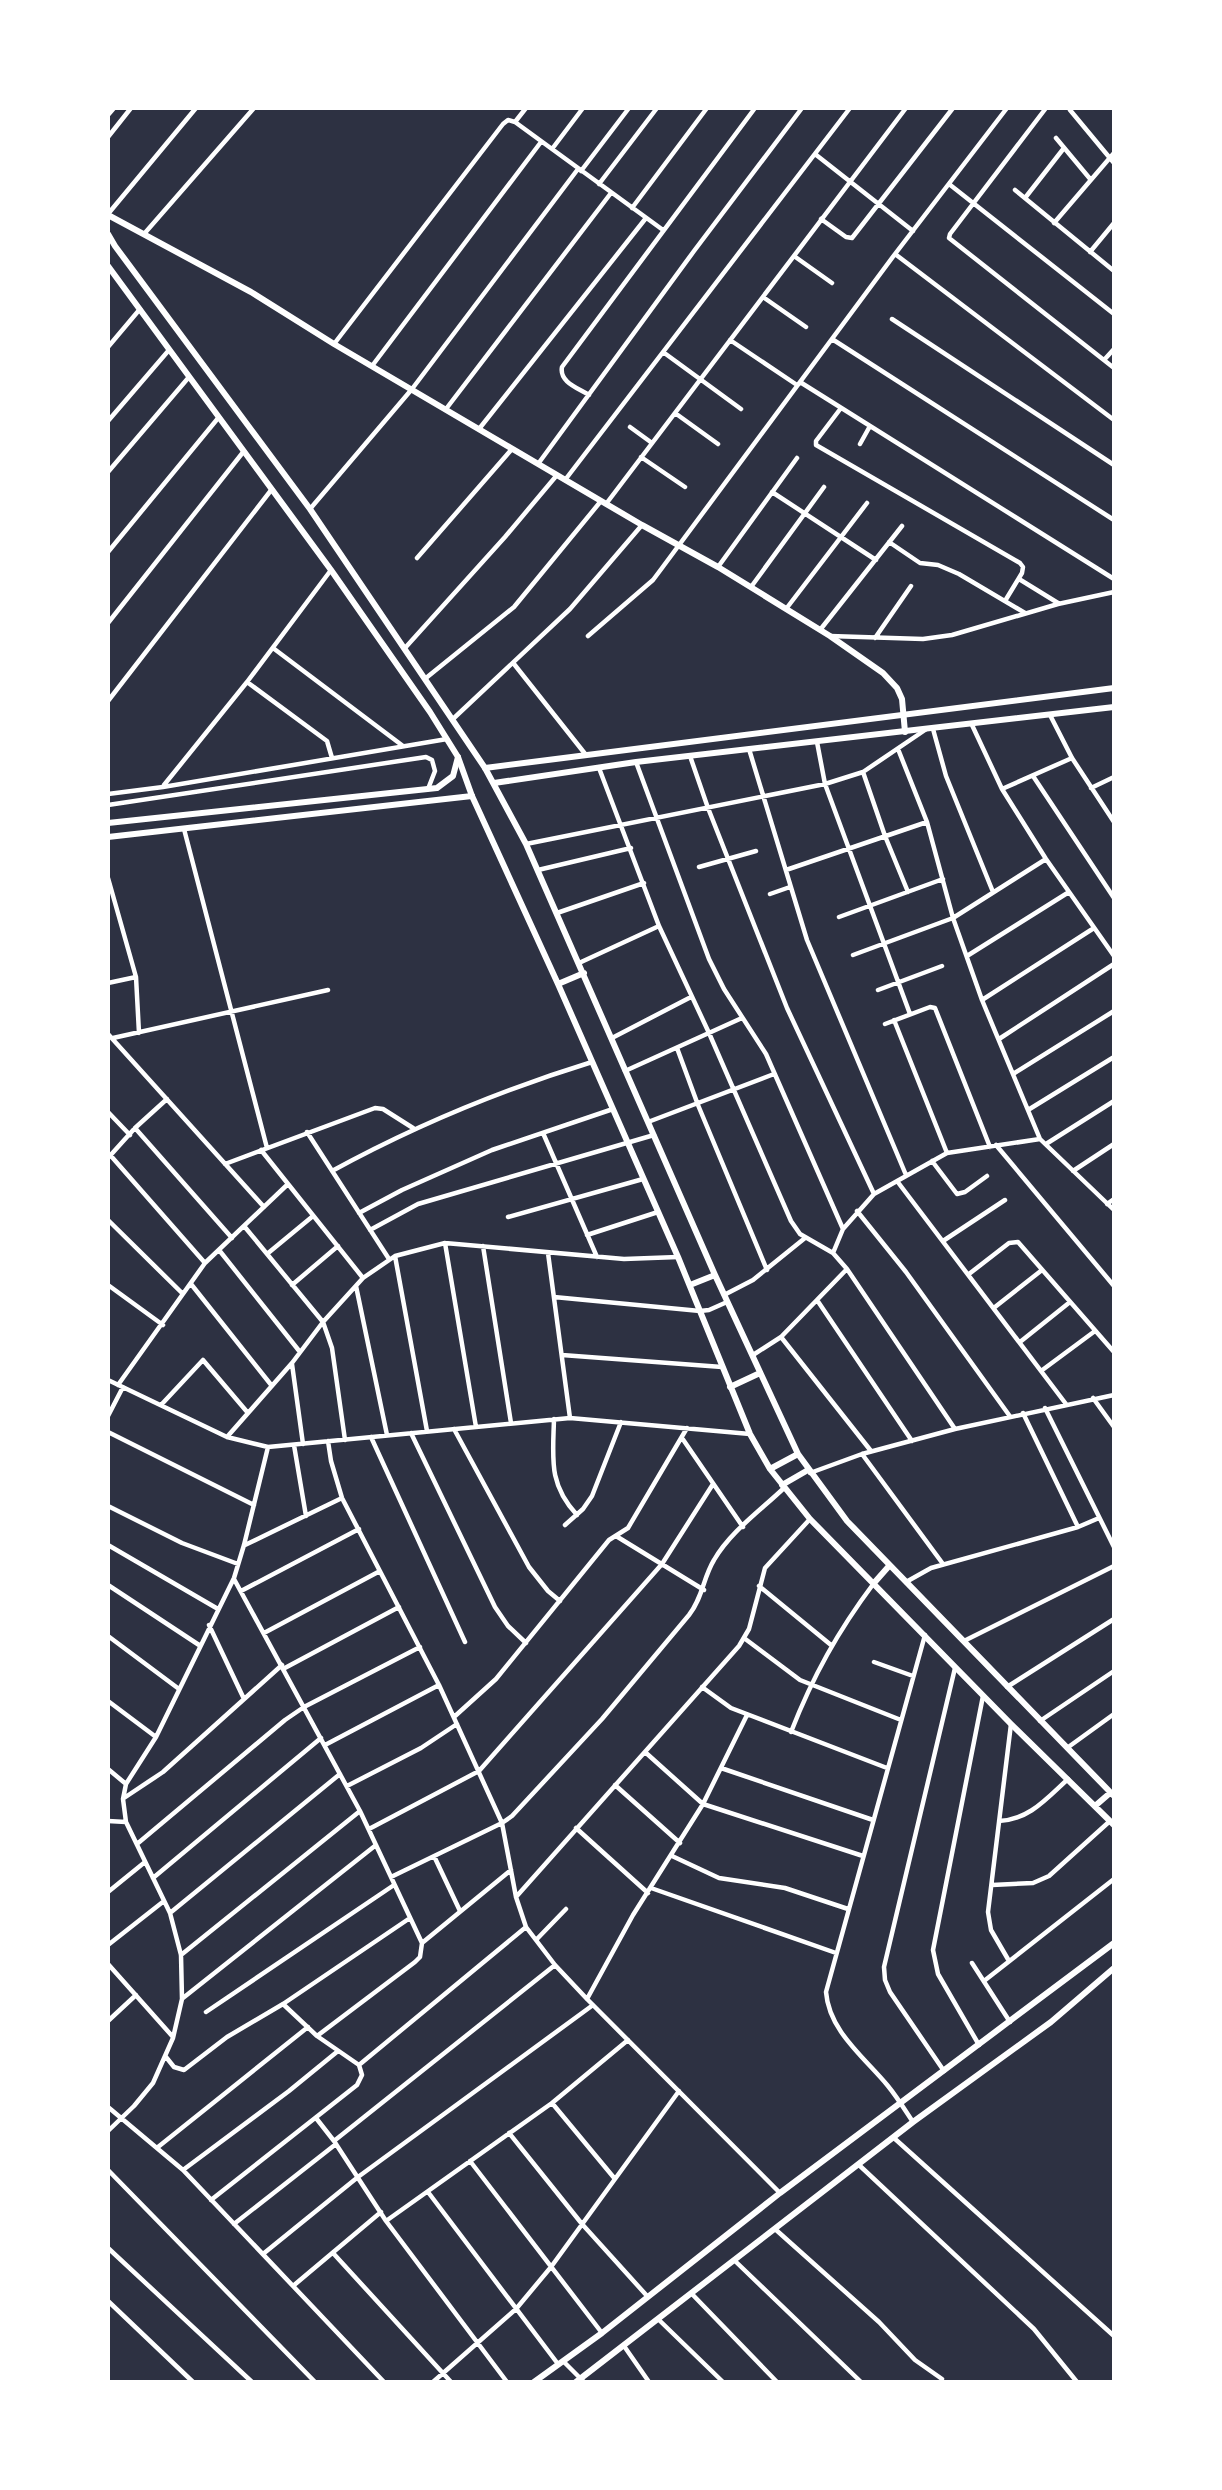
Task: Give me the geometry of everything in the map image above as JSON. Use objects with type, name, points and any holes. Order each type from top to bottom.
[{"type":"main road","points":[[108,215],[251,292],[334,344],[603,503],[718,567],[830,636],[883,673],[897,688],[902,699],[905,732]]},
{"type":"main road","points":[[108,233],[310,509],[454,718],[494,783],[538,870],[727,1303],[798,1454],[847,1521],[1112,1794],[1095,1806]]},
{"type":"main road","points":[[108,266],[331,570],[458,757],[472,796],[659,1212],[750,1434],[770,1469],[810,1518],[1011,1724],[1112,1823]]},
{"type":"main road","points":[[374,634],[388,623]]},
{"type":"main road","points":[[485,768],[1114,688]]},
{"type":"main road","points":[[1007,703],[1009,721]]},
{"type":"main road","points":[[494,783],[636,762],[1114,707]]},
{"type":"main road","points":[[108,822],[428,789],[446,783],[453,776],[458,757]]},
{"type":"main road","points":[[108,836],[472,796]]},
{"type":"main road","points":[[155,816],[158,831]]},
{"type":"main road","points":[[558,984],[584,973]]},
{"type":"main road","points":[[690,1285],[715,1275]]},
{"type":"main road","points":[[730,1387],[760,1373]]},
{"type":"main road","points":[[770,1469],[798,1454]]},
{"type":"main road","points":[[783,1486],[809,1471]]},
{"type":"main road","points":[[874,1584],[889,1566]]},
{"type":"main road","points":[[534,2382],[780,2193],[1114,1943]]},
{"type":"main road","points":[[580,2380],[913,2122],[1051,2022],[1114,1968]]},
{"type":"street","points":[[108,116],[114,108]]},
{"type":"street","points":[[108,138],[131,108]]},
{"type":"street","points":[[108,215],[196,108]]},
{"type":"street","points":[[143,235],[254,108]]},
{"type":"street","points":[[515,122],[526,108]]},
{"type":"street","points":[[552,149],[583,108]]},
{"type":"street","points":[[310,509],[412,389],[629,108]]},
{"type":"street","points":[[599,184],[657,108]]},
{"type":"street","points":[[632,208],[707,108]]},
{"type":"street","points":[[589,395],[563,378],[562,367],[755,108]]},
{"type":"street","points":[[538,464],[802,108]]},
{"type":"street","points":[[565,480],[850,108]]},
{"type":"street","points":[[426,678],[514,607],[603,503],[652,443],[906,108]]},
{"type":"street","points":[[821,219],[846,237],[852,238],[953,108]]},
{"type":"street","points":[[589,636],[653,580],[798,383],[1007,108]]},
{"type":"street","points":[[1046,108],[950,234],[951,242],[1114,368]]},
{"type":"street","points":[[1054,223],[1112,158],[1069,110]]},
{"type":"street","points":[[334,344],[508,120],[515,122],[663,230]]},
{"type":"street","points":[[1056,138],[1091,180]]},
{"type":"street","points":[[372,366],[541,142]]},
{"type":"street","points":[[1025,198],[1064,148]]},
{"type":"street","points":[[815,154],[913,231]]},
{"type":"street","points":[[949,184],[1114,314]]},
{"type":"street","points":[[1015,190],[1114,271]]},
{"type":"street","points":[[446,409],[611,192]]},
{"type":"street","points":[[479,429],[646,218]]},
{"type":"street","points":[[1090,252],[1114,223]]},
{"type":"street","points":[[108,251],[115,246]]},
{"type":"street","points":[[895,254],[1114,420]]},
{"type":"street","points":[[794,256],[832,283]]},
{"type":"street","points":[[763,297],[806,327]]},
{"type":"street","points":[[108,347],[140,309]]},
{"type":"street","points":[[892,319],[1114,465]]},
{"type":"street","points":[[832,339],[1114,520]]},
{"type":"street","points":[[730,340],[1114,579]]},
{"type":"street","points":[[108,421],[170,349]]},
{"type":"street","points":[[1104,360],[1114,349]]},
{"type":"street","points":[[663,352],[741,409]]},
{"type":"street","points":[[108,472],[190,377]]},
{"type":"street","points":[[841,408],[816,441],[817,446],[1020,563],[1023,570],[1005,601]]},
{"type":"street","points":[[674,413],[718,444]]},
{"type":"street","points":[[108,552],[219,417]]},
{"type":"street","points":[[860,443],[870,426]]},
{"type":"street","points":[[631,427],[652,443]]},
{"type":"street","points":[[417,558],[512,449]]},
{"type":"street","points":[[108,622],[244,451]]},
{"type":"street","points":[[641,457],[685,487]]},
{"type":"street","points":[[718,567],[797,458]]},
{"type":"street","points":[[405,648],[557,475]]},
{"type":"street","points":[[751,587],[824,487]]},
{"type":"street","points":[[108,701],[272,489]]},
{"type":"street","points":[[772,492],[876,560]]},
{"type":"street","points":[[786,609],[867,503]]},
{"type":"street","points":[[454,718],[570,609],[642,525]]},
{"type":"street","points":[[820,630],[901,526]]},
{"type":"street","points":[[889,542],[920,563],[938,565],[959,574],[1026,614]]},
{"type":"street","points":[[163,787],[247,682],[331,570]]},
{"type":"street","points":[[1019,579],[1058,604]]},
{"type":"street","points":[[875,638],[911,586]]},
{"type":"street","points":[[830,636],[923,639],[952,635],[1058,604],[1114,592]]},
{"type":"street","points":[[273,648],[403,746]]},
{"type":"street","points":[[514,664],[587,756]]},
{"type":"street","points":[[247,682],[327,741],[332,758]]},
{"type":"street","points":[[1049,715],[1072,758],[1114,822]]},
{"type":"street","points":[[972,725],[1002,789],[1046,859],[1114,956]]},
{"type":"street","points":[[526,844],[825,784],[863,772],[930,729],[993,892]]},
{"type":"street","points":[[108,794],[447,739]]},
{"type":"street","points":[[817,742],[825,784],[910,1014]]},
{"type":"street","points":[[749,749],[807,940],[906,1175]]},
{"type":"street","points":[[898,749],[927,822],[953,918],[982,1000],[1040,1139],[1114,1210]]},
{"type":"street","points":[[690,756],[787,1008],[874,1194]]},
{"type":"street","points":[[108,805],[426,757],[432,760],[435,771],[428,789]]},
{"type":"street","points":[[1002,789],[1072,758]]},
{"type":"street","points":[[636,762],[709,959],[742,1018],[761,1044],[843,1229]]},
{"type":"street","points":[[598,768],[659,926],[791,1221],[805,1238],[833,1253],[847,1269],[955,1429]]},
{"type":"street","points":[[863,772],[908,892]]},
{"type":"street","points":[[1032,776],[1114,898]]},
{"type":"street","points":[[1091,788],[1114,777]]},
{"type":"street","points":[[786,870],[927,822]]},
{"type":"street","points":[[184,828],[264,1149],[288,1184],[363,1278]]},
{"type":"street","points":[[538,870],[631,848]]},
{"type":"street","points":[[699,867],[756,851]]},
{"type":"street","points":[[853,955],[953,918],[1046,859]]},
{"type":"street","points":[[108,878],[136,977],[139,1032]]},
{"type":"street","points":[[839,917],[943,879]]},
{"type":"street","points":[[557,914],[644,883]]},
{"type":"street","points":[[770,894],[790,887]]},
{"type":"street","points":[[967,956],[1069,892]]},
{"type":"street","points":[[579,963],[659,926]]},
{"type":"street","points":[[982,1000],[1094,929]]},
{"type":"street","points":[[999,1039],[1114,964]]},
{"type":"street","points":[[878,990],[942,965]]},
{"type":"street","points":[[108,983],[136,977]]},
{"type":"street","points":[[110,1036],[328,990]]},
{"type":"street","points":[[612,1038],[691,997]]},
{"type":"street","points":[[885,1024],[930,1007],[935,1008],[993,1146],[1114,1286]]},
{"type":"street","points":[[1013,1074],[1114,1011]]},
{"type":"street","points":[[625,1071],[742,1018]]},
{"type":"street","points":[[894,1020],[947,1153]]},
{"type":"street","points":[[110,1036],[264,1207]]},
{"type":"street","points":[[677,1048],[767,1269]]},
{"type":"street","points":[[1028,1110],[1114,1057]]},
{"type":"street","points":[[332,1171],[413,1128],[472,1102],[593,1061]]},
{"type":"street","points":[[648,1122],[774,1074]]},
{"type":"street","points":[[167,1099],[135,1128],[110,1157],[205,1263]]},
{"type":"street","points":[[1045,1144],[1114,1101]]},
{"type":"street","points":[[225,1164],[375,1108],[383,1109],[413,1128]]},
{"type":"street","points":[[359,1213],[447,1169],[613,1109]]},
{"type":"street","points":[[108,1112],[130,1135]]},
{"type":"street","points":[[135,1128],[232,1238]]},
{"type":"street","points":[[307,1132],[370,1230],[392,1257],[427,1431]]},
{"type":"street","points":[[543,1133],[598,1257]]},
{"type":"street","points":[[370,1230],[418,1204],[654,1135]]},
{"type":"street","points":[[833,1253],[843,1229],[857,1211],[874,1194],[906,1175],[947,1153],[1040,1139]]},
{"type":"street","points":[[1073,1171],[1114,1144]]},
{"type":"street","points":[[932,1161],[957,1194],[965,1192],[987,1176]]},
{"type":"street","points":[[508,1217],[644,1179]]},
{"type":"street","points":[[897,1181],[1066,1404]]},
{"type":"street","points":[[108,1416],[121,1386],[205,1263],[288,1184]]},
{"type":"street","points":[[1107,1204],[1114,1199]]},
{"type":"street","points":[[943,1241],[1005,1200]]},
{"type":"street","points":[[857,1211],[906,1272],[1009,1416]]},
{"type":"street","points":[[587,1235],[659,1212]]},
{"type":"street","points":[[267,1254],[313,1216]]},
{"type":"street","points":[[108,1220],[183,1294]]},
{"type":"street","points":[[244,1226],[323,1322],[332,1348],[345,1440]]},
{"type":"street","points":[[724,1295],[739,1289],[805,1238]]},
{"type":"street","points":[[969,1274],[1013,1241],[1018,1242],[1114,1352]]},
{"type":"street","points":[[227,1437],[363,1278],[392,1257],[445,1243],[598,1257],[678,1257]]},
{"type":"street","points":[[445,1243],[476,1427]]},
{"type":"street","points":[[483,1246],[511,1423]]},
{"type":"street","points":[[292,1285],[338,1247]]},
{"type":"street","points":[[219,1250],[300,1352]]},
{"type":"street","points":[[548,1253],[570,1418]]},
{"type":"street","points":[[752,1355],[781,1337],[847,1269]]},
{"type":"street","points":[[995,1307],[1042,1270]]},
{"type":"street","points":[[191,1284],[272,1386]]},
{"type":"street","points":[[108,1285],[163,1325]]},
{"type":"street","points":[[356,1286],[387,1436]]},
{"type":"street","points":[[554,1297],[700,1311],[727,1303]]},
{"type":"street","points":[[817,1300],[912,1441]]},
{"type":"street","points":[[1020,1342],[1070,1302]]},
{"type":"street","points":[[1041,1371],[1095,1331]]},
{"type":"street","points":[[781,1337],[871,1451]]},
{"type":"street","points":[[562,1355],[722,1367]]},
{"type":"street","points":[[162,1405],[203,1360],[248,1413]]},
{"type":"street","points":[[292,1363],[303,1444]]},
{"type":"street","points":[[108,1380],[227,1437],[268,1447],[570,1418],[750,1434]]},
{"type":"street","points":[[809,1471],[955,1429],[1114,1395]]},
{"type":"street","points":[[1093,1398],[1114,1427]]},
{"type":"street","points":[[1045,1408],[1114,1547]]},
{"type":"street","points":[[1023,1413],[1078,1527]]},
{"type":"street","points":[[554,1419],[555,1481],[561,1495],[577,1515]]},
{"type":"street","points":[[565,1525],[592,1496],[621,1422]]},
{"type":"street","points":[[454,1717],[496,1679],[606,1543],[628,1528],[687,1428]]},
{"type":"street","points":[[454,1429],[529,1567],[538,1580],[560,1601]]},
{"type":"street","points":[[108,1432],[254,1506]]},
{"type":"street","points":[[411,1433],[495,1607],[508,1626],[526,1643]]},
{"type":"street","points":[[371,1437],[465,1642]]},
{"type":"street","points":[[682,1438],[743,1527]]},
{"type":"street","points":[[328,1441],[342,1498],[439,1685],[502,1823],[516,1896],[526,1927],[555,1965],[587,1999],[780,2193]]},
{"type":"street","points":[[294,1445],[306,1516]]},
{"type":"street","points":[[108,2131],[153,2083],[173,2038],[182,1999],[181,1955],[170,1913],[126,1822],[123,1799],[126,1784],[156,1737],[239,1564],[268,1447]]},
{"type":"street","points":[[862,1454],[943,1564]]},
{"type":"street","points":[[369,1829],[479,1771],[662,1564],[713,1484]]},
{"type":"street","points":[[391,1877],[502,1823],[522,1807],[602,1719],[689,1615],[704,1590],[714,1559],[783,1486]]},
{"type":"street","points":[[244,1545],[342,1498]]},
{"type":"street","points":[[108,1506],[182,1543],[239,1564]]},
{"type":"street","points":[[516,1896],[744,1638],[765,1568],[810,1518]]},
{"type":"street","points":[[906,1582],[920,1572],[943,1564],[1078,1527],[1100,1518]]},
{"type":"street","points":[[241,1591],[359,1529]]},
{"type":"street","points":[[616,1536],[704,1590]]},
{"type":"street","points":[[108,1545],[218,1609]]},
{"type":"street","points":[[963,1641],[1114,1566]]},
{"type":"street","points":[[264,1633],[380,1571]]},
{"type":"street","points":[[233,1578],[360,1811],[422,1943],[422,1951],[415,1962],[317,2036]]},
{"type":"street","points":[[791,1732],[809,1685],[831,1645],[874,1584]]},
{"type":"street","points":[[108,1585],[199,1645]]},
{"type":"street","points":[[759,1586],[831,1645]]},
{"type":"street","points":[[123,1799],[163,1772],[283,1667],[399,1607]]},
{"type":"street","points":[[1007,1687],[1114,1619]]},
{"type":"street","points":[[209,1625],[244,1699]]},
{"type":"street","points":[[913,2122],[886,2083],[857,2054],[831,2016],[826,1992],[925,1635]]},
{"type":"street","points":[[108,1636],[179,1689]]},
{"type":"street","points":[[744,1638],[790,1674],[809,1685],[901,1720]]},
{"type":"street","points":[[136,1844],[266,1734],[304,1707],[420,1647]]},
{"type":"street","points":[[874,1662],[913,1676]]},
{"type":"street","points":[[944,2071],[890,1992],[884,1967],[955,1667]]},
{"type":"street","points":[[1040,1721],[1114,1671]]},
{"type":"street","points":[[325,1745],[439,1685]]},
{"type":"street","points":[[702,1687],[716,1699],[747,1715],[887,1768]]},
{"type":"street","points":[[979,2046],[938,1974],[933,1950],[983,1695]]},
{"type":"street","points":[[108,1701],[156,1737]]},
{"type":"street","points":[[1067,1748],[1114,1714]]},
{"type":"street","points":[[587,1999],[618,1941],[703,1804],[747,1715]]},
{"type":"street","points":[[347,1786],[421,1748],[457,1724]]},
{"type":"street","points":[[1009,1961],[995,1938],[989,1921],[1011,1724]]},
{"type":"street","points":[[153,1878],[321,1738]]},
{"type":"street","points":[[645,1752],[703,1804],[863,1856]]},
{"type":"street","points":[[721,1768],[873,1820]]},
{"type":"street","points":[[108,1769],[126,1784]]},
{"type":"street","points":[[170,1913],[340,1774]]},
{"type":"street","points":[[999,1821],[1020,1818],[1030,1813],[1068,1779]]},
{"type":"street","points":[[615,1785],[680,1843]]},
{"type":"street","points":[[181,1955],[360,1811]]},
{"type":"street","points":[[108,1821],[126,1822]]},
{"type":"street","points":[[992,1885],[1033,1883],[1049,1876],[1112,1823]]},
{"type":"street","points":[[576,1828],[650,1890],[836,1953]]},
{"type":"street","points":[[182,1999],[376,1844]]},
{"type":"street","points":[[434,1856],[460,1911]]},
{"type":"street","points":[[672,1856],[719,1878],[785,1888],[848,1909]]},
{"type":"street","points":[[108,1892],[145,1862]]},
{"type":"street","points":[[422,1943],[512,1870]]},
{"type":"street","points":[[984,1981],[1114,1879]]},
{"type":"street","points":[[206,2012],[394,1885]]},
{"type":"street","points":[[108,1945],[164,1901]]},
{"type":"street","points":[[536,1940],[566,1909]]},
{"type":"street","points":[[166,2057],[174,2067],[184,2070],[227,2037],[283,2004],[410,1918]]},
{"type":"street","points":[[359,2065],[526,1927]]},
{"type":"street","points":[[972,1963],[1010,2022]]},
{"type":"street","points":[[108,1964],[173,2038]]},
{"type":"street","points":[[234,2224],[555,1965]]},
{"type":"street","points":[[108,2021],[136,1995]]},
{"type":"street","points":[[211,2200],[357,2085],[362,2075],[359,2065],[317,2036],[283,2004]]},
{"type":"street","points":[[263,2254],[358,2177],[593,2005]]},
{"type":"street","points":[[158,2147],[308,2027]]},
{"type":"street","points":[[386,2221],[552,2103],[628,2040]]},
{"type":"street","points":[[183,2170],[248,2123],[338,2051]]},
{"type":"street","points":[[433,2382],[516,2309],[551,2267],[679,2091]]},
{"type":"street","points":[[552,2103],[615,2179]]},
{"type":"street","points":[[108,2107],[183,2170],[384,2382]]},
{"type":"street","points":[[316,2118],[335,2142],[386,2221],[507,2382]]},
{"type":"street","points":[[509,2133],[582,2224],[648,2297]]},
{"type":"street","points":[[894,2138],[1114,2336]]},
{"type":"street","points":[[470,2161],[601,2333]]},
{"type":"street","points":[[859,2165],[1034,2329],[1077,2382]]},
{"type":"street","points":[[108,2170],[315,2382]]},
{"type":"street","points":[[427,2192],[516,2309],[561,2363],[580,2380]]},
{"type":"street","points":[[293,2286],[381,2212]]},
{"type":"street","points":[[775,2229],[879,2322],[915,2360],[942,2379]]},
{"type":"street","points":[[108,2248],[252,2382]]},
{"type":"street","points":[[333,2253],[451,2382]]},
{"type":"street","points":[[734,2260],[861,2382]]},
{"type":"street","points":[[691,2293],[778,2382]]},
{"type":"street","points":[[108,2301],[193,2382]]},
{"type":"street","points":[[658,2319],[723,2382]]},
{"type":"street","points":[[624,2346],[649,2382]]}]
